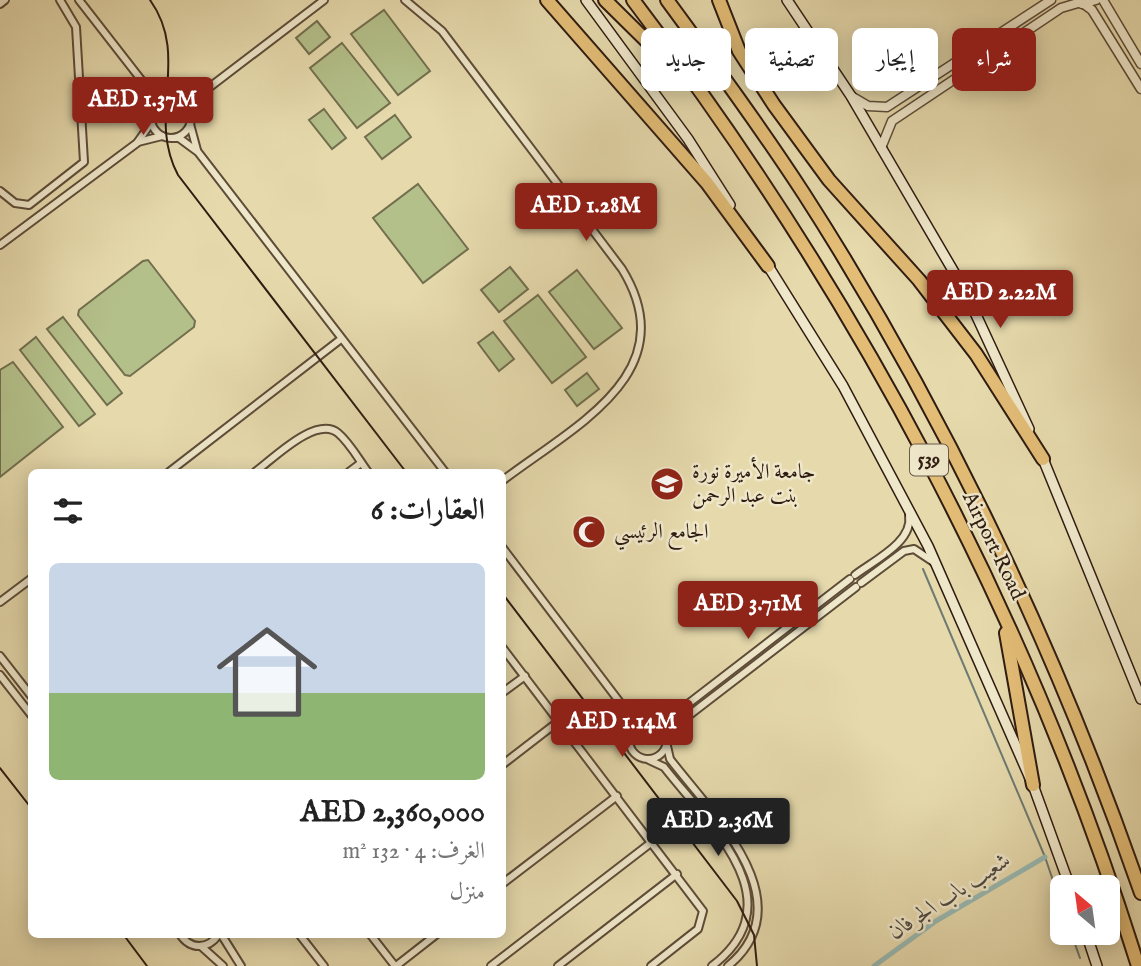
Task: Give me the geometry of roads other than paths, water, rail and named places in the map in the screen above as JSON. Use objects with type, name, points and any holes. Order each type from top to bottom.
[{"type":"highway","points":[[547,0],[707,183],[768,266]]},
{"type":"highway","points":[[605,0],[653,45],[719,119]]},
{"type":"highway","name":"Airport Road","points":[[633,0],[780,207],[918,438],[989,583],[1054,730],[1108,870],[1138,966]]},
{"type":"highway","name":"Airport Road","points":[[667,0],[738,96],[804,196],[935,422],[1028,612],[1120,831],[1141,893]]},
{"type":"highway","points":[[719,0],[739,51],[774,105],[829,180],[919,280],[976,354],[1043,459]]},
{"type":"highway","points":[[989,583],[1014,665],[1033,785]]},
{"type":"main road","points":[[586,0],[688,139],[843,387],[936,564],[1033,785],[1066,875]]},
{"type":"main road","points":[[787,0],[850,96],[965,291],[1043,459],[1141,699]]},
{"type":"main road","points":[[1090,945],[1097,966]]},
{"type":"street","points":[[0,4],[5,0]]},
{"type":"street","points":[[0,191],[15,203],[29,205],[84,162],[76,27],[60,0]]},
{"type":"street","points":[[79,0],[146,86],[168,98],[178,99],[202,93],[324,0]]},
{"type":"street","points":[[405,0],[442,32],[605,246],[632,285],[642,315],[642,341],[626,380],[586,417],[506,478]]},
{"type":"street","points":[[850,96],[868,106],[887,107],[1051,0]]},
{"type":"street","points":[[881,148],[892,121],[1060,9],[1078,2],[1096,0]]},
{"type":"street","points":[[1103,0],[1141,64]]},
{"type":"street","points":[[1078,2],[1092,10],[1141,89]]},
{"type":"street","points":[[0,245],[137,143],[152,123],[146,86]]},
{"type":"street","points":[[172,138],[183,134],[202,93]]},
{"type":"street","points":[[152,111],[158,102],[168,98]]},
{"type":"street","points":[[178,99],[187,106],[198,152]]},
{"type":"street","points":[[887,107],[885,115],[892,121]]},
{"type":"street","points":[[152,123],[163,136]]},
{"type":"street","points":[[137,143],[163,136],[179,138],[198,152],[443,469]]},
{"type":"street","points":[[173,469],[341,339]]},
{"type":"street","points":[[259,469],[310,430],[322,427],[337,432],[366,469]]},
{"type":"street","points":[[353,469],[361,463]]},
{"type":"street","points":[[632,731],[639,723],[675,715],[904,537],[910,520],[906,503]]},
{"type":"street","points":[[649,760],[661,755],[679,723],[904,551],[914,550],[936,564]]},
{"type":"street","points":[[506,552],[628,713],[632,731],[631,748],[639,757],[664,767],[734,857],[746,883],[748,904],[744,926],[728,953],[712,966]]},
{"type":"street","points":[[863,569],[869,578]]},
{"type":"street","points":[[0,602],[28,581]]},
{"type":"street","points":[[506,652],[698,901],[703,920],[698,929],[651,966]]},
{"type":"street","points":[[0,656],[28,691]]},
{"type":"street","points":[[0,676],[28,711]]},
{"type":"street","points":[[506,690],[525,676]]},
{"type":"street","points":[[628,713],[664,729],[670,759],[741,852],[754,879],[757,902],[754,929],[746,947],[728,966]]},
{"type":"street","points":[[506,762],[559,721]]},
{"type":"street","points":[[506,881],[617,796]]},
{"type":"street","points":[[491,966],[652,842]]},
{"type":"street","points":[[558,966],[677,874]]},
{"type":"street","points":[[183,938],[189,945],[202,947],[216,938]]},
{"type":"street","points":[[223,938],[241,966]]},
{"type":"street","points":[[302,938],[324,966]]},
{"type":"street","points":[[373,938],[395,966],[432,938]]},
{"type":"street","points":[[202,947],[223,966]]},
{"type":"waterway","points":[[923,569],[1051,875]]},
{"type":"waterway","name":"شعيب باب الجرفان","points":[[874,966],[936,921],[1045,857]]},
{"type":"waterway","points":[[1075,945],[1080,958]]},
{"type":"tram line","points":[[150,0],[162,21],[167,43],[166,130],[169,153],[178,175],[404,469]]},
{"type":"tram line","points":[[506,598],[737,901],[754,935],[757,966]]},
{"type":"tram line","points":[[0,768],[28,804]]},
{"type":"tram line","points":[[126,938],[147,966]]},
{"type":"place","name":"جامعة الأميرة نورة بنت عبد الرحمن","points":[[667,484]]},
{"type":"place","name":"الجامع الرئيسي","points":[[589,532]]}]
